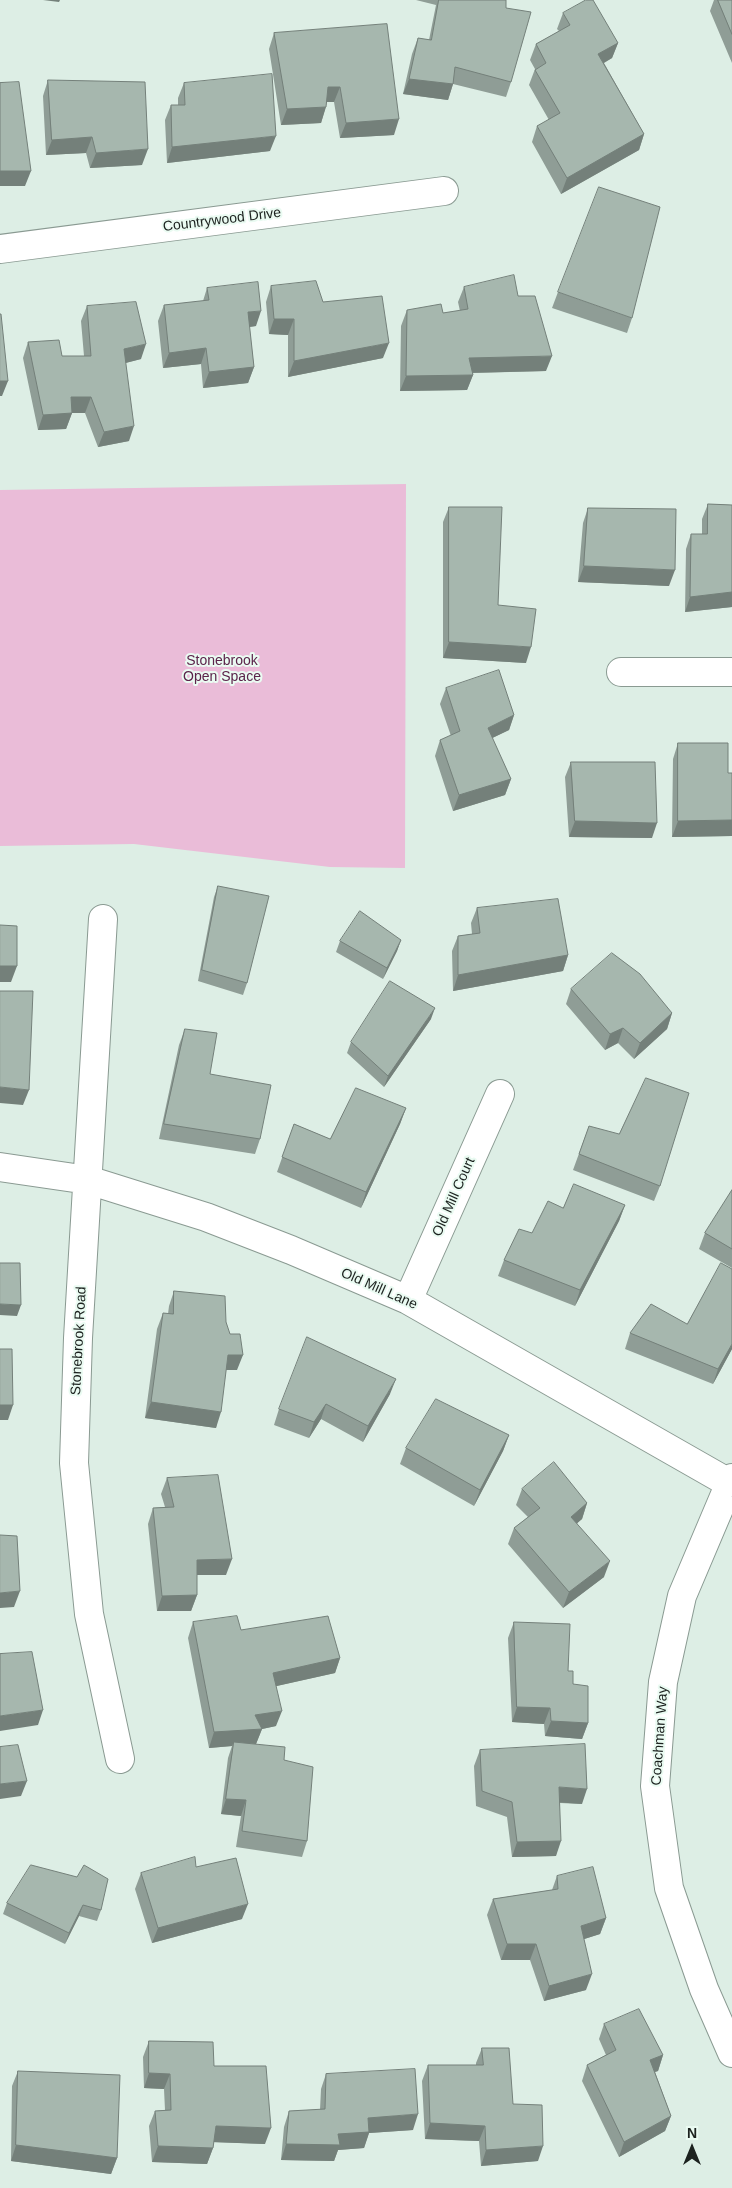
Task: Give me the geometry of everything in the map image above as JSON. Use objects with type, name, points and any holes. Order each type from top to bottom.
[{"type":"street","name":"Countrywood Drive","points":[[0,249],[444,191]]},
{"type":"street","points":[[621,672],[732,672]]},
{"type":"street","name":"Stonebrook Road","points":[[103,919],[78,1338],[74,1463],[89,1614],[120,1759]]},
{"type":"street","name":"Old Mill Court","points":[[408,1300],[500,1094]]},
{"type":"street","name":"Old Mill Lane","points":[[0,1167],[88,1180],[206,1217],[291,1250],[408,1300],[730,1481]]},
{"type":"street","name":"Coachman Way","points":[[730,1481],[682,1596],[663,1682],[655,1786],[669,1888],[704,1989],[732,2053]]},
{"type":"green space","name":"Stonebrook Open Space","points":[[406,484],[405,868],[330,867],[134,844],[0,846],[0,490]]},
{"type":"building","points":[[439,0],[506,0],[506,8],[531,12],[511,82],[455,67],[453,84],[409,79],[418,38],[431,40]]},
{"type":"building","points":[[586,0],[593,0],[618,43],[598,54],[644,134],[567,178],[537,126],[560,113],[535,70],[546,63],[536,44],[570,25],[563,13]]},
{"type":"building","points":[[718,0],[732,0],[732,34]]},
{"type":"building","points":[[387,24],[399,119],[346,123],[340,87],[328,87],[326,107],[287,109],[274,33]]},
{"type":"building","points":[[272,74],[276,136],[172,147],[171,105],[185,105],[184,83]]},
{"type":"building","points":[[48,80],[145,82],[148,149],[96,153],[92,137],[52,140]]},
{"type":"building","points":[[19,82],[31,171],[0,171],[0,83]]},
{"type":"building","points":[[599,187],[660,207],[632,318],[558,292]]},
{"type":"building","points":[[514,275],[518,296],[535,296],[552,356],[469,358],[473,375],[406,376],[407,310],[441,304],[443,313],[468,309],[464,287]]},
{"type":"building","points":[[316,281],[323,302],[382,296],[389,343],[294,361],[294,319],[274,319],[271,286]]},
{"type":"building","points":[[258,282],[261,311],[248,312],[254,367],[209,372],[206,348],[169,353],[164,305],[209,300],[207,288]]},
{"type":"building","points":[[136,302],[146,344],[124,349],[134,426],[104,432],[91,397],[71,397],[72,413],[43,415],[28,342],[59,340],[62,356],[91,356],[87,306]]},
{"type":"building","points":[[1,314],[8,381],[0,381]]},
{"type":"building","points":[[708,504],[732,505],[732,592],[690,597],[691,534],[707,534]]},
{"type":"building","points":[[449,507],[502,507],[498,605],[536,609],[531,647],[449,642]]},
{"type":"building","points":[[588,508],[676,509],[675,570],[584,566]]},
{"type":"building","points":[[499,670],[514,715],[488,728],[511,779],[459,795],[440,740],[460,731],[446,688]]},
{"type":"building","points":[[678,743],[728,743],[728,773],[732,773],[732,820],[678,821]]},
{"type":"building","points":[[571,762],[655,762],[657,823],[575,821]]},
{"type":"building","points":[[218,886],[269,896],[247,983],[202,970]]},
{"type":"building","points":[[558,899],[568,955],[458,975],[458,936],[480,933],[477,908]]},
{"type":"building","points":[[360,911],[401,940],[387,968],[340,941]]},
{"type":"building","points":[[0,925],[17,926],[17,966],[0,966]]},
{"type":"building","points":[[612,953],[640,974],[672,1013],[640,1043],[623,1028],[610,1034],[571,989]]},
{"type":"building","points":[[390,981],[435,1008],[388,1076],[351,1042]]},
{"type":"building","points":[[0,991],[33,991],[29,1090],[0,1087]]},
{"type":"building","points":[[185,1029],[217,1033],[210,1074],[271,1085],[260,1139],[164,1124]]},
{"type":"building","points":[[646,1078],[689,1093],[660,1186],[579,1154],[589,1126],[619,1134]]},
{"type":"building","points":[[356,1088],[406,1108],[366,1192],[282,1157],[294,1124],[330,1139]]},
{"type":"building","points":[[574,1184],[625,1205],[580,1290],[504,1260],[519,1229],[532,1233],[548,1201],[563,1208]]},
{"type":"building","points":[[732,1190],[732,1249],[705,1233]]},
{"type":"building","points":[[0,1263],[20,1263],[21,1305],[0,1304]]},
{"type":"building","points":[[721,1263],[732,1269],[732,1344],[718,1369],[630,1333],[651,1304],[687,1324]]},
{"type":"building","points":[[174,1291],[225,1296],[226,1322],[230,1334],[240,1334],[243,1355],[228,1355],[221,1412],[151,1402],[163,1313],[173,1314]]},
{"type":"building","points":[[307,1337],[396,1379],[368,1426],[326,1404],[314,1422],[279,1409]]},
{"type":"building","points":[[0,1349],[12,1349],[13,1405],[0,1405]]},
{"type":"building","points":[[436,1399],[509,1435],[480,1490],[406,1448]]},
{"type":"building","points":[[554,1462],[587,1503],[571,1517],[610,1561],[569,1592],[514,1528],[540,1508],[522,1489]]},
{"type":"building","points":[[218,1475],[232,1559],[197,1560],[197,1595],[162,1596],[153,1508],[174,1507],[167,1478]]},
{"type":"building","points":[[0,1535],[17,1536],[20,1591],[0,1593]]},
{"type":"building","points":[[237,1616],[241,1630],[328,1616],[340,1658],[273,1673],[282,1711],[255,1715],[262,1729],[214,1732],[193,1622]]},
{"type":"building","points":[[514,1622],[570,1624],[568,1671],[573,1671],[573,1684],[588,1686],[588,1723],[551,1721],[550,1708],[517,1707]]},
{"type":"building","points":[[32,1652],[43,1710],[0,1716],[0,1654]]},
{"type":"building","points":[[234,1742],[285,1747],[284,1760],[313,1767],[307,1841],[242,1831],[246,1800],[226,1799]]},
{"type":"building","points":[[585,1744],[587,1789],[559,1787],[561,1841],[517,1842],[512,1802],[482,1791],[480,1750]]},
{"type":"building","points":[[18,1745],[27,1781],[0,1784],[0,1747]]},
{"type":"building","points":[[195,1857],[196,1867],[236,1858],[248,1904],[158,1928],[141,1873]]},
{"type":"building","points":[[31,1865],[77,1877],[84,1865],[108,1879],[101,1910],[83,1905],[69,1933],[7,1903]]},
{"type":"building","points":[[593,1867],[606,1918],[581,1926],[592,1974],[549,1986],[536,1944],[507,1944],[493,1899],[558,1889],[557,1876]]},
{"type":"building","points":[[639,2009],[663,2055],[650,2060],[671,2116],[624,2142],[587,2065],[616,2050],[604,2024]]},
{"type":"building","points":[[149,2041],[213,2042],[214,2066],[266,2066],[271,2128],[216,2126],[213,2148],[158,2146],[155,2111],[171,2110],[170,2074],[149,2073]]},
{"type":"building","points":[[482,2048],[509,2048],[513,2104],[542,2105],[543,2146],[486,2150],[485,2126],[430,2123],[428,2065],[483,2065]]},
{"type":"building","points":[[415,2069],[418,2114],[368,2118],[369,2132],[338,2134],[340,2145],[286,2144],[289,2111],[325,2109],[326,2074]]},
{"type":"building","points":[[18,2071],[120,2075],[117,2158],[16,2145]]}]
